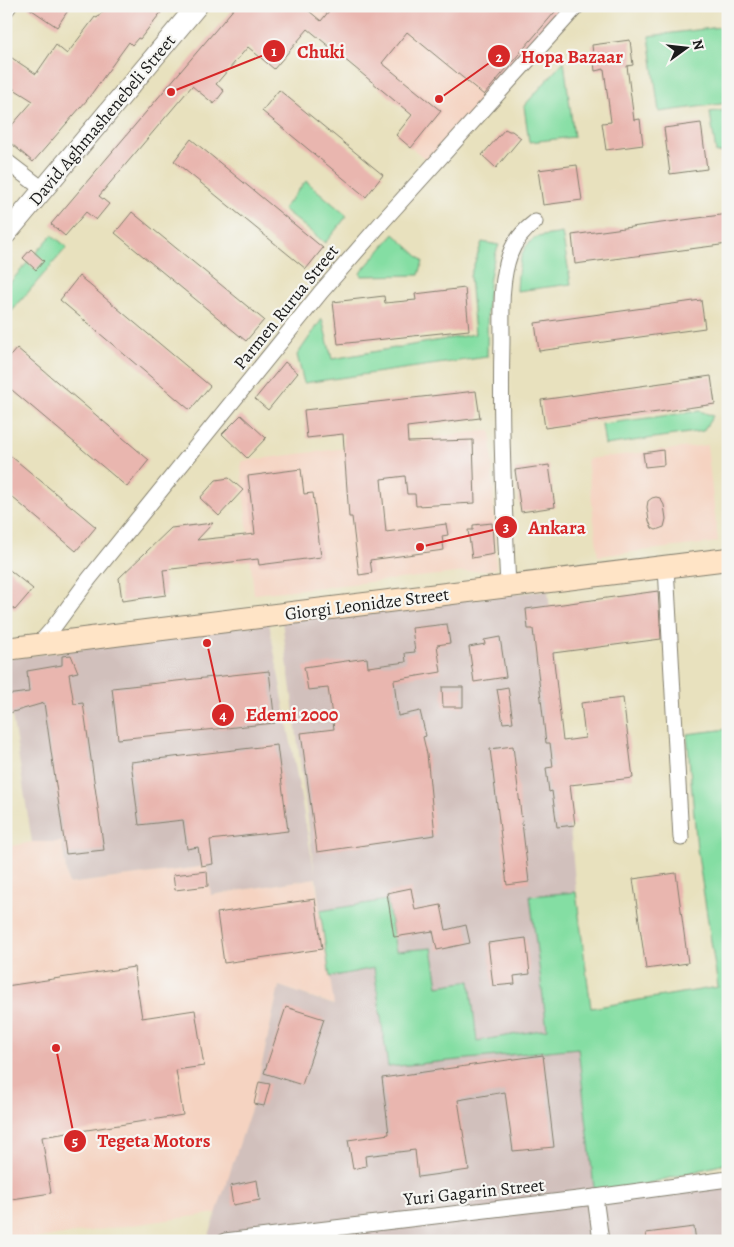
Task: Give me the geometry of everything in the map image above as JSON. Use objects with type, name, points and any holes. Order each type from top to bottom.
[{"type":"main road","name":"Giorgi Leonidze Street","points":[[6,649],[508,578],[728,544]]},
{"type":"main road","name":"Giorgi Leonidze Street","points":[[6,634],[508,578],[666,566],[728,559]]},
{"type":"street","points":[[6,10],[9,6]]},
{"type":"street","name":"David Aghmashenebeli Street","points":[[6,234],[197,6]]},
{"type":"street","name":"Parmen Rurua Street","points":[[39,644],[54,628],[89,578],[321,292],[576,6]]},
{"type":"street","points":[[6,161],[44,190]]},
{"type":"street","points":[[508,578],[501,372],[503,304],[510,255],[525,229],[535,222]]},
{"type":"street","points":[[666,566],[681,838]]},
{"type":"street","name":"Yuri Gagarin Street","points":[[225,1241],[595,1197],[728,1179]]},
{"type":"street","points":[[595,1197],[601,1241]]},
{"type":"shaded area","points":[[282,6],[567,6],[429,162],[396,135],[411,115]]},
{"type":"shaded area","points":[[491,430],[496,569],[254,594],[241,467],[242,461]]},
{"type":"shaded area","points":[[707,445],[718,542],[598,556],[587,459]]},
{"type":"shaded area","points":[[548,590],[576,892],[530,896],[547,1029],[476,1041],[438,986],[396,951],[387,900],[320,911],[316,878],[211,895],[207,866],[68,884],[62,842],[32,842],[12,715],[6,716],[6,659],[269,623],[315,875],[282,621]]},
{"type":"shaded area","points":[[32,842],[62,842],[68,884],[207,866],[212,895],[315,878],[335,1005],[279,986],[254,1100],[217,1213],[19,1241],[6,1241],[6,847]]},
{"type":"shaded area","points":[[374,968],[388,1067],[578,1048],[595,1197],[728,1179],[728,1241],[207,1241],[254,1100],[279,986],[334,1005],[330,977]]},
{"type":"green space","points":[[728,26],[728,103],[659,112],[649,36]]},
{"type":"green space","points":[[564,61],[574,137],[529,142],[524,106]]},
{"type":"green space","points":[[728,110],[728,152],[716,153],[710,112]]},
{"type":"green space","points":[[306,181],[347,216],[325,243],[283,209]]},
{"type":"green space","points":[[562,233],[571,284],[517,291],[520,260],[526,246],[538,237]]},
{"type":"green space","points":[[394,234],[423,261],[419,275],[362,276],[360,273]]},
{"type":"green space","points":[[52,235],[67,247],[6,318],[6,287]]},
{"type":"green space","points":[[482,242],[499,245],[494,258],[489,286],[487,357],[304,383],[297,355],[322,319],[332,359],[475,334],[470,276]]},
{"type":"green space","points":[[700,411],[713,416],[703,431],[605,445],[602,424]]},
{"type":"green space","points":[[728,729],[728,1163],[595,1197],[578,1048],[388,1067],[374,968],[330,977],[320,911],[387,900],[396,951],[432,948],[438,986],[470,981],[477,1041],[547,1029],[530,896],[576,892],[591,1008],[718,987],[697,849],[687,734]]},
{"type":"building","points":[[26,6],[71,6],[57,27]]},
{"type":"building","points":[[107,6],[166,6],[140,39],[138,38],[132,45],[129,42],[87,100],[33,162],[6,139],[6,132],[33,101],[6,84],[6,54],[36,74],[56,45],[67,54],[95,17],[97,18]]},
{"type":"building","points":[[236,6],[303,6],[321,21],[333,6],[560,6],[484,95],[407,32],[382,63],[441,111],[411,148],[396,135],[412,115],[308,29],[274,69],[248,47],[216,84],[224,91],[214,104],[192,86],[99,196],[109,204],[96,220],[86,212],[65,236],[51,224]]},
{"type":"building","points":[[630,40],[633,65],[627,66],[634,120],[640,119],[643,145],[606,150],[602,123],[611,122],[604,69],[595,71],[592,45]]},
{"type":"building","points":[[279,90],[383,175],[366,197],[262,111]]},
{"type":"building","points":[[701,123],[707,169],[670,174],[664,128]]},
{"type":"building","points":[[505,129],[512,131],[521,138],[496,168],[482,155]]},
{"type":"building","points":[[191,139],[323,248],[306,269],[174,161]]},
{"type":"building","points":[[577,165],[582,200],[543,205],[538,170]]},
{"type":"building","points":[[132,212],[264,320],[246,341],[115,233]]},
{"type":"building","points":[[728,214],[728,244],[575,264],[572,235]]},
{"type":"building","points":[[31,249],[44,261],[36,270],[23,258]]},
{"type":"building","points":[[79,276],[210,386],[190,410],[60,300]]},
{"type":"building","points":[[465,288],[469,330],[338,344],[333,302],[384,296],[385,303],[416,300],[415,294]]},
{"type":"building","points":[[701,300],[705,328],[539,351],[535,323]]},
{"type":"building","points":[[17,348],[149,460],[127,487],[6,385],[6,361]]},
{"type":"building","points":[[285,362],[298,373],[268,410],[255,399]]},
{"type":"building","points":[[711,376],[715,404],[545,428],[541,400]]},
{"type":"building","points":[[476,391],[480,418],[407,427],[408,442],[473,440],[475,503],[416,506],[415,494],[407,494],[405,476],[381,479],[386,532],[446,524],[448,535],[442,536],[444,550],[370,560],[372,573],[359,575],[352,517],[349,517],[343,434],[307,438],[304,410]]},
{"type":"building","points":[[241,415],[266,438],[247,458],[222,434]]},
{"type":"building","points":[[663,450],[664,465],[645,467],[643,453]]},
{"type":"building","points":[[6,452],[96,527],[76,551],[6,492]]},
{"type":"building","points":[[549,465],[555,507],[521,512],[515,470]]},
{"type":"building","points":[[301,469],[304,494],[313,493],[321,557],[259,565],[258,559],[163,570],[166,595],[122,601],[119,578],[171,528],[213,523],[197,540],[255,534],[248,476]]},
{"type":"building","points":[[229,478],[243,490],[219,516],[200,498],[216,480]]},
{"type":"building","points":[[656,497],[660,498],[664,505],[666,519],[664,527],[656,530],[652,528],[649,521],[647,507],[648,501]]},
{"type":"building","points":[[492,523],[494,554],[472,558],[468,530],[473,530],[473,525]]},
{"type":"building","points":[[6,567],[33,589],[15,610],[6,603]]},
{"type":"building","points":[[658,591],[661,639],[553,653],[563,741],[585,738],[581,703],[623,698],[633,778],[570,785],[575,825],[557,827],[552,791],[549,792],[546,768],[553,767],[550,743],[546,743],[533,629],[528,629],[526,609]]},
{"type":"building","points":[[447,624],[450,643],[437,645],[441,672],[394,680],[398,716],[420,711],[426,736],[423,737],[427,754],[435,835],[317,852],[301,733],[334,729],[328,688],[308,690],[304,667],[367,658],[368,667],[406,662],[405,653],[415,652],[412,628]]},
{"type":"building","points":[[500,637],[506,677],[474,682],[469,647],[485,644],[484,640]]},
{"type":"building","points":[[71,655],[78,672],[69,674],[74,704],[83,703],[104,850],[66,854],[44,703],[6,714],[6,695],[29,692],[27,671],[62,665],[62,656]]},
{"type":"building","points":[[269,671],[275,723],[118,739],[112,688]]},
{"type":"building","points":[[442,687],[463,687],[463,707],[443,707]]},
{"type":"building","points":[[508,687],[513,722],[503,723],[497,689]]},
{"type":"building","points":[[277,745],[288,831],[210,840],[213,864],[201,866],[198,847],[187,849],[183,820],[139,825],[131,762]]},
{"type":"building","points":[[513,746],[529,882],[507,885],[490,749]]},
{"type":"building","points":[[207,871],[208,886],[175,890],[173,875]]},
{"type":"building","points":[[676,873],[688,963],[646,969],[633,879]]},
{"type":"building","points":[[411,888],[415,910],[441,905],[446,930],[466,925],[470,943],[437,950],[433,931],[394,937],[387,893]]},
{"type":"building","points":[[315,899],[322,949],[224,963],[217,913]]},
{"type":"building","points":[[526,938],[530,974],[514,976],[515,984],[493,986],[488,943]]},
{"type":"building","points":[[134,967],[142,1018],[195,1010],[204,1066],[176,1070],[183,1115],[42,1137],[51,1193],[6,1200],[6,986]]},
{"type":"building","points":[[286,1007],[324,1019],[302,1085],[264,1073]]},
{"type":"building","points":[[543,1055],[554,1147],[513,1151],[505,1092],[458,1100],[469,1170],[418,1177],[415,1150],[365,1156],[366,1166],[353,1169],[348,1140],[389,1134],[382,1078]]},
{"type":"building","points":[[259,1082],[270,1084],[264,1106],[254,1104]]},
{"type":"building","points":[[257,1180],[260,1200],[233,1205],[230,1186]]},
{"type":"building","points":[[694,1227],[696,1241],[647,1241],[646,1233]]},
{"type":"place","name":"Chuki","points":[[171,92]]},
{"type":"place","name":"Hopa Bazaar","points":[[439,99]]},
{"type":"place","name":"Ankara","points":[[420,547]]},
{"type":"place","name":"Edemi 2000","points":[[207,643]]},
{"type":"place","name":"Tegeta Motors","points":[[56,1048]]}]
